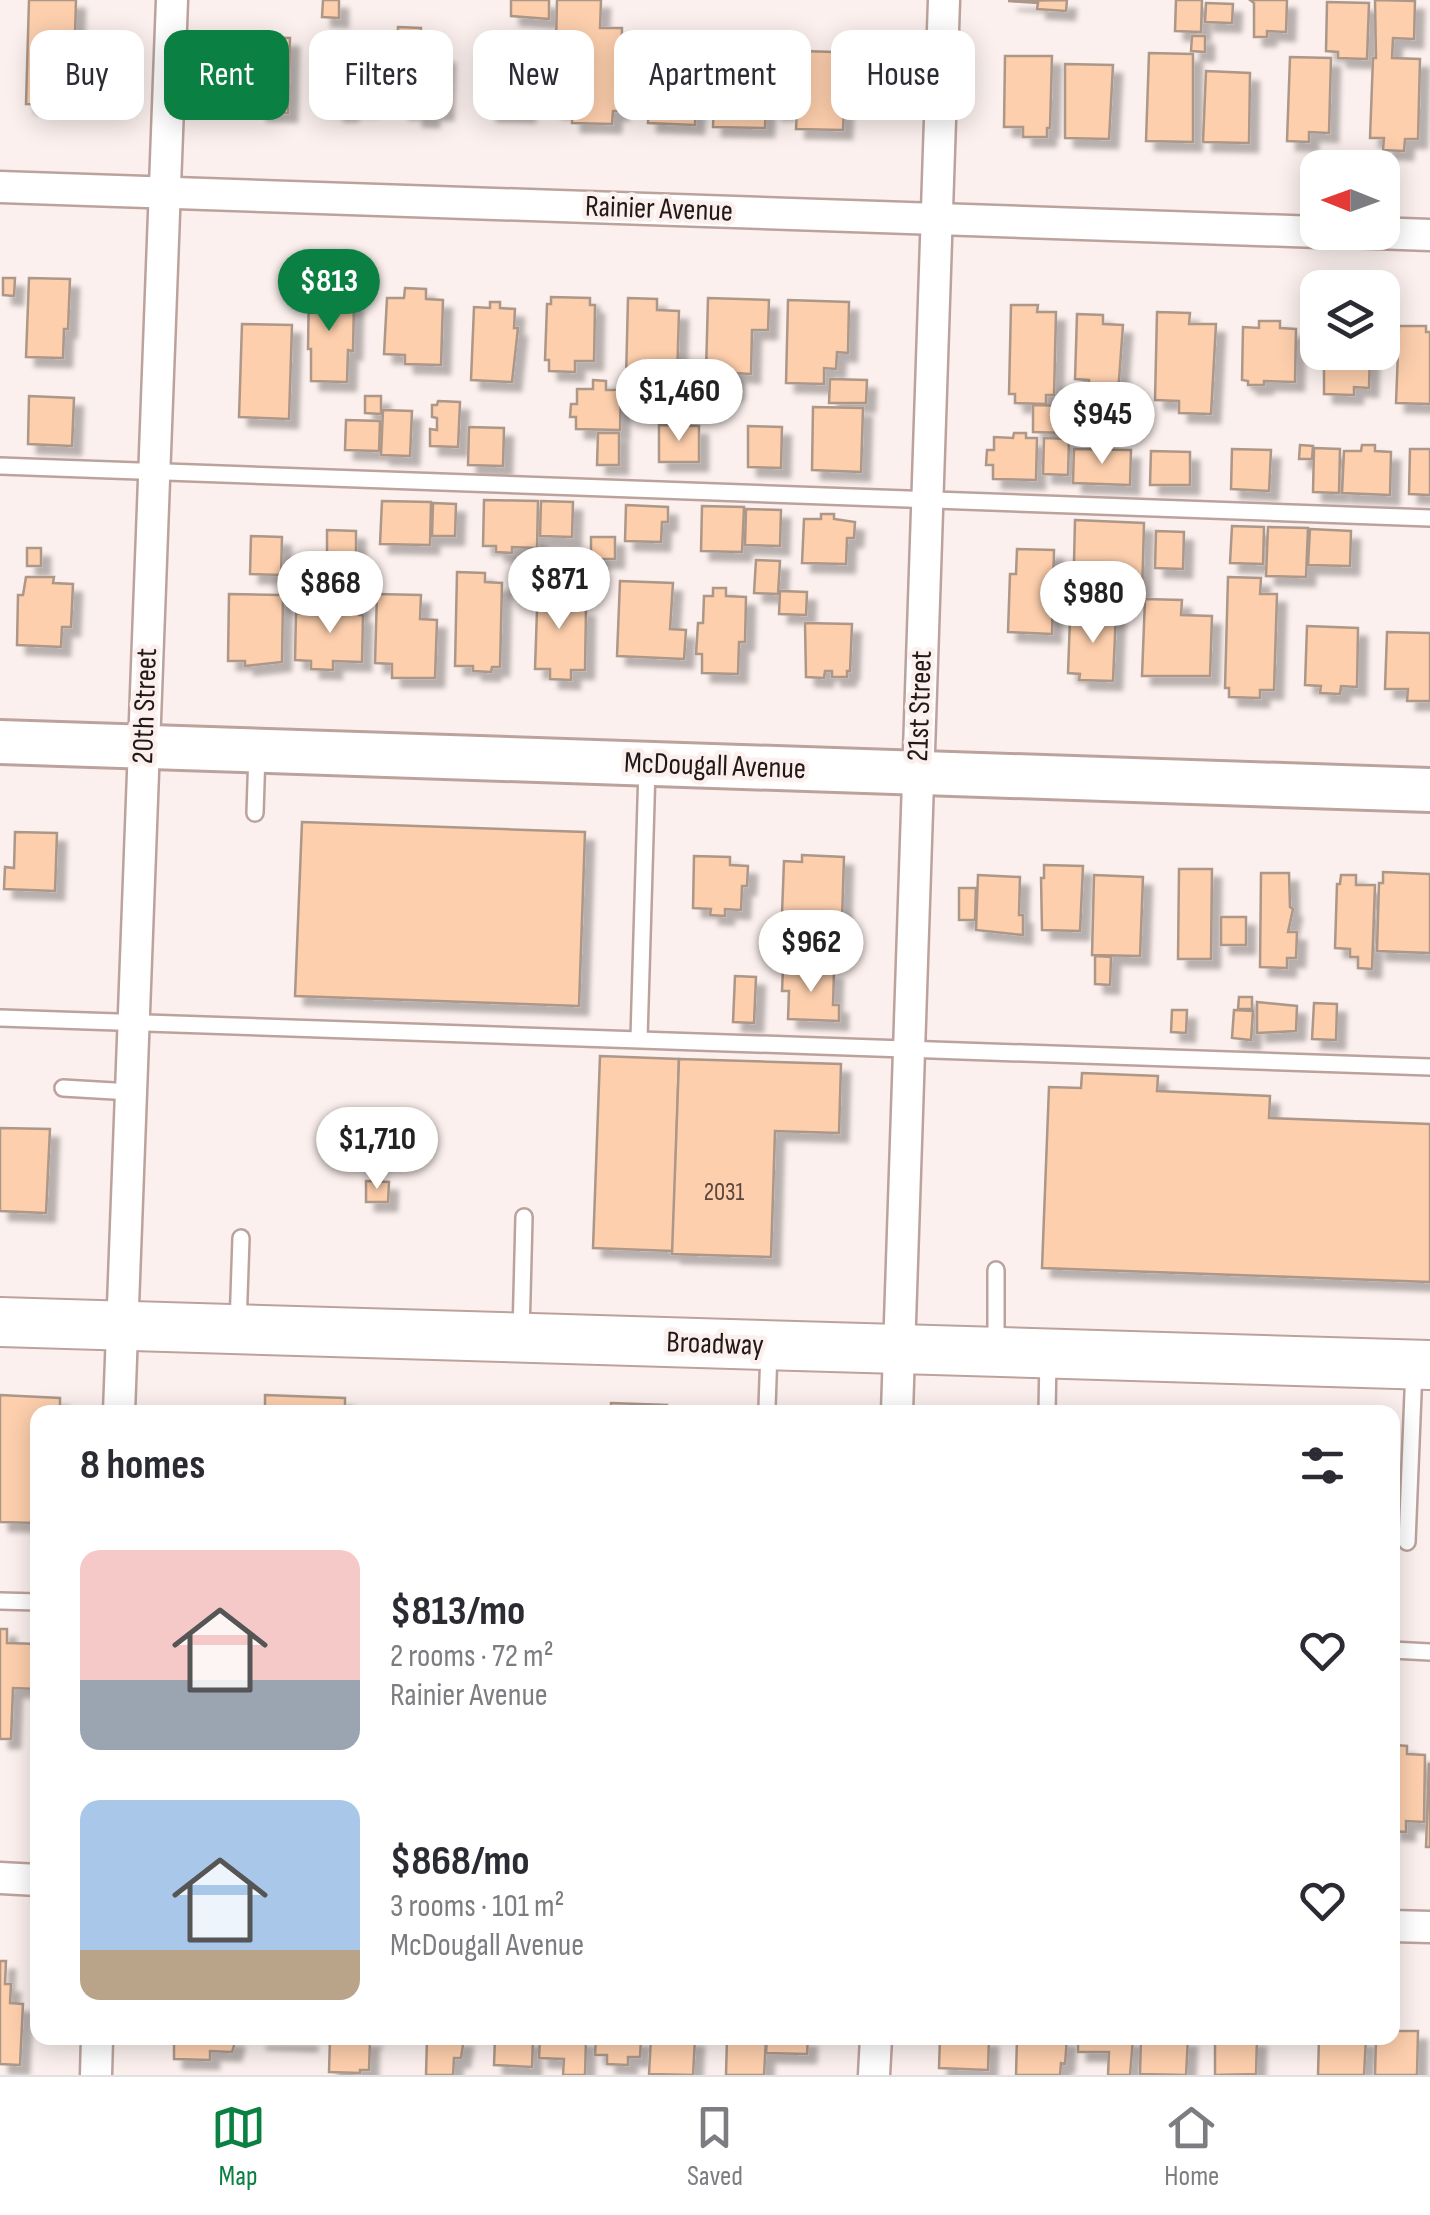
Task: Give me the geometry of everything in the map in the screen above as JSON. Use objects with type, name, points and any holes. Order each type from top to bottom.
[{"type":"main road","name":"Broadway","points":[[0,1322],[1422,1364]]},
{"type":"street","name":"20th Street","points":[[119,1405],[172,0]]},
{"type":"street","name":"21st Street","points":[[897,1405],[944,0]]},
{"type":"street","name":"Rainier Avenue","points":[[0,187],[1300,231]]},
{"type":"street","points":[[1400,234],[1430,235]]},
{"type":"street","name":"McDougall Avenue","points":[[0,742],[1430,790]]},
{"type":"street","points":[[0,1878],[30,1880]]},
{"type":"street","points":[[1400,1926],[1430,1927]]},
{"type":"street","points":[[96,2075],[97,2045]]},
{"type":"street","points":[[874,2075],[876,2045]]},
{"type":"lane","points":[[0,466],[1430,518]]},
{"type":"lane","points":[[255,812],[257,751]]},
{"type":"lane","points":[[639,1038],[647,764]]},
{"type":"lane","points":[[0,1018],[909,1047],[1004,1061],[1430,1067]]},
{"type":"lane","points":[[62,1088],[130,1092]]},
{"type":"lane","points":[[521,1338],[524,1217]]},
{"type":"lane","points":[[238,1330],[241,1238]]},
{"type":"lane","points":[[996,1270],[996,1352]]},
{"type":"lane","points":[[767,1405],[769,1346]]},
{"type":"lane","points":[[1047,1405],[1048,1353]]},
{"type":"lane","points":[[1408,1542],[1422,1364]]},
{"type":"lane","points":[[0,1601],[30,1602]]},
{"type":"lane","points":[[1400,1650],[1430,1652]]},
{"type":"building","points":[[29,0],[76,0],[75,30],[30,30],[30,104],[26,104]]},
{"type":"building","points":[[323,0],[339,0],[339,18],[322,17]]},
{"type":"building","points":[[511,0],[549,0],[549,19],[511,16]]},
{"type":"building","points":[[557,0],[601,0],[600,28],[622,28],[614,30],[612,124],[572,123],[594,120],[594,30],[556,30]]},
{"type":"building","points":[[1067,0],[1066,11],[1037,9],[1038,3],[1008,1]]},
{"type":"building","points":[[1176,0],[1202,0],[1201,32],[1175,31]]},
{"type":"building","points":[[1250,0],[1287,0],[1286,32],[1267,31],[1267,37],[1254,37],[1254,3]]},
{"type":"building","points":[[1375,0],[1415,1],[1414,39],[1393,38],[1392,58],[1420,59],[1418,139],[1405,139],[1404,151],[1383,150],[1384,138],[1370,138],[1376,58]]},
{"type":"building","points":[[1327,2],[1369,3],[1367,59],[1338,58],[1338,52],[1326,51]]},
{"type":"building","points":[[1206,3],[1233,4],[1232,23],[1205,22]]},
{"type":"building","points":[[1192,36],[1205,36],[1205,52],[1191,51]]},
{"type":"building","points":[[811,51],[831,52],[831,120],[843,120],[843,130],[796,129],[796,120],[811,120]]},
{"type":"building","points":[[1149,53],[1193,54],[1193,142],[1146,141]]},
{"type":"building","points":[[1005,56],[1052,56],[1047,137],[1023,137],[1023,127],[1004,127]]},
{"type":"building","points":[[1290,57],[1331,58],[1329,133],[1309,132],[1309,142],[1287,141]]},
{"type":"building","points":[[1065,64],[1113,65],[1109,139],[1065,138]]},
{"type":"building","points":[[1206,71],[1250,73],[1249,143],[1203,142]]},
{"type":"building","points":[[648,120],[695,120],[695,125]]},
{"type":"building","points":[[713,120],[765,120],[765,128],[713,127]]},
{"type":"building","points":[[3,278],[15,278],[14,296],[3,295]]},
{"type":"building","points":[[29,278],[70,279],[63,358],[26,357]]},
{"type":"building","points":[[332,284],[334,301],[354,302],[353,351],[348,350],[347,382],[311,381],[309,285]]},
{"type":"building","points":[[405,288],[426,289],[426,299],[443,300],[441,365],[405,364],[405,355],[384,354],[387,298],[404,298]]},
{"type":"building","points":[[551,297],[590,298],[590,305],[595,305],[594,361],[575,361],[575,372],[549,371],[549,360],[545,360],[547,304],[551,304]]},
{"type":"building","points":[[628,298],[657,299],[657,310],[679,311],[677,379],[626,378]]},
{"type":"building","points":[[708,298],[769,300],[768,330],[752,330],[751,374],[735,373],[734,391],[710,391],[711,373],[706,372]]},
{"type":"building","points":[[788,300],[849,302],[848,353],[837,352],[836,369],[824,368],[824,384],[786,383]]},
{"type":"building","points":[[490,302],[500,302],[500,308],[515,309],[514,328],[518,328],[512,382],[471,380],[474,307],[490,308]]},
{"type":"building","points":[[1011,305],[1038,305],[1037,312],[1056,312],[1054,395],[1046,395],[1046,404],[1015,403],[1015,394],[1009,394]]},
{"type":"building","points":[[1157,312],[1190,313],[1189,324],[1216,324],[1211,414],[1179,413],[1179,401],[1155,400]]},
{"type":"building","points":[[1077,314],[1103,315],[1103,324],[1123,325],[1118,393],[1094,392],[1089,390],[1089,380],[1075,379]]},
{"type":"building","points":[[1259,321],[1280,321],[1280,328],[1296,329],[1295,382],[1248,385],[1248,381],[1242,380],[1243,327],[1259,328]]},
{"type":"building","points":[[242,324],[292,325],[289,419],[239,417]]},
{"type":"building","points":[[1400,326],[1426,326],[1426,332],[1430,332],[1430,404],[1396,403]]},
{"type":"building","points":[[1324,370],[1370,370],[1369,388],[1354,387],[1354,395],[1324,394]]},
{"type":"building","points":[[830,379],[867,380],[866,403],[829,403]]},
{"type":"building","points":[[593,380],[606,381],[606,390],[621,390],[620,430],[576,429],[576,417],[570,417],[571,404],[577,404],[577,389],[593,389]]},
{"type":"building","points":[[29,396],[74,398],[72,446],[28,444]]},
{"type":"building","points":[[365,396],[381,396],[381,414],[365,413]]},
{"type":"building","points":[[438,401],[460,402],[458,447],[430,446],[430,429],[437,430],[432,405]]},
{"type":"building","points":[[1033,405],[1068,406],[1067,433],[1033,432]]},
{"type":"building","points":[[813,407],[863,408],[861,472],[812,470]]},
{"type":"building","points":[[383,410],[412,411],[410,456],[381,455]]},
{"type":"building","points":[[346,420],[380,421],[379,451],[345,450]]},
{"type":"building","points":[[659,425],[699,426],[699,462],[659,462]]},
{"type":"building","points":[[748,426],[782,427],[781,468],[748,467]]},
{"type":"building","points":[[469,427],[504,428],[503,466],[468,465]]},
{"type":"building","points":[[598,433],[619,433],[619,465],[597,465]]},
{"type":"building","points":[[1014,433],[1037,438],[1036,480],[993,479],[993,465],[986,465],[987,450],[994,450],[994,437],[1013,438]]},
{"type":"building","points":[[1044,438],[1069,439],[1068,475],[1043,474]]},
{"type":"building","points":[[1300,445],[1313,446],[1312,459],[1299,459]]},
{"type":"building","points":[[1362,445],[1375,445],[1375,451],[1391,452],[1390,495],[1342,493],[1344,451],[1361,451]]},
{"type":"building","points":[[1314,448],[1340,449],[1339,493],[1313,492]]},
{"type":"building","points":[[1074,449],[1131,450],[1130,485],[1073,483]]},
{"type":"building","points":[[1232,449],[1271,450],[1269,491],[1231,489]]},
{"type":"building","points":[[1410,449],[1430,449],[1430,495],[1409,494]]},
{"type":"building","points":[[1151,451],[1190,452],[1190,485],[1150,485]]},
{"type":"building","points":[[484,500],[538,501],[537,548],[512,547],[512,553],[496,552],[496,546],[483,546]]},
{"type":"building","points":[[382,501],[431,502],[430,545],[380,544]]},
{"type":"building","points":[[541,501],[573,502],[572,537],[540,536]]},
{"type":"building","points":[[433,503],[456,504],[455,536],[432,536]]},
{"type":"building","points":[[626,505],[668,507],[661,542],[625,541]]},
{"type":"building","points":[[702,506],[744,507],[742,552],[701,551]]},
{"type":"building","points":[[746,509],[781,510],[780,546],[745,545]]},
{"type":"building","points":[[821,514],[855,522],[854,538],[847,538],[846,564],[802,563],[804,519],[821,519]]},
{"type":"building","points":[[1075,520],[1144,523],[1142,594],[1108,593],[1109,563],[1074,562]]},
{"type":"building","points":[[1232,526],[1264,527],[1263,564],[1230,563]]},
{"type":"building","points":[[1268,527],[1308,528],[1306,577],[1266,576]]},
{"type":"building","points":[[1310,529],[1351,531],[1350,566],[1308,565]]},
{"type":"building","points":[[327,530],[356,531],[356,565],[327,564]]},
{"type":"building","points":[[1156,531],[1184,532],[1183,569],[1155,568]]},
{"type":"building","points":[[251,536],[282,537],[281,575],[250,574]]},
{"type":"building","points":[[591,537],[615,537],[615,559],[591,559]]},
{"type":"building","points":[[27,548],[41,548],[41,566],[27,566]]},
{"type":"building","points":[[1017,549],[1054,550],[1052,634],[1008,632],[1010,574],[1016,574]]},
{"type":"building","points":[[756,560],[780,561],[778,594],[754,593]]},
{"type":"building","points":[[457,572],[485,573],[485,582],[502,583],[500,667],[492,667],[491,672],[455,666]]},
{"type":"building","points":[[26,577],[54,577],[53,583],[73,584],[71,627],[62,627],[61,647],[17,645],[18,595],[23,595]]},
{"type":"building","points":[[1228,577],[1261,578],[1260,594],[1277,594],[1274,690],[1260,690],[1260,698],[1229,697],[1229,688],[1225,688]]},
{"type":"building","points":[[538,581],[566,582],[565,607],[586,608],[585,670],[571,670],[571,680],[550,679],[550,669],[535,669]]},
{"type":"building","points":[[620,581],[673,583],[670,629],[686,630],[684,659],[617,656]]},
{"type":"building","points":[[713,588],[726,588],[726,596],[746,597],[745,642],[739,642],[738,674],[702,673],[702,654],[696,654],[704,596],[713,596]]},
{"type":"building","points":[[780,591],[807,592],[806,615],[779,614]]},
{"type":"building","points":[[229,594],[283,595],[282,662],[245,666],[245,661],[228,661]]},
{"type":"building","points":[[377,594],[421,595],[420,619],[437,620],[435,678],[392,678],[392,664],[375,663]]},
{"type":"building","points":[[1145,599],[1182,600],[1181,615],[1212,616],[1210,676],[1142,676]]},
{"type":"building","points":[[327,602],[359,603],[359,615],[363,615],[362,662],[333,661],[333,670],[311,669],[311,661],[295,660],[296,613],[327,614]]},
{"type":"building","points":[[1088,611],[1116,612],[1113,681],[1079,680],[1080,674],[1068,673],[1070,619],[1088,619]]},
{"type":"building","points":[[805,623],[852,624],[847,677],[832,677],[832,671],[825,671],[824,678],[806,677]]},
{"type":"building","points":[[1307,626],[1358,628],[1357,687],[1341,686],[1340,694],[1320,693],[1321,686],[1305,685]]},
{"type":"building","points":[[1387,632],[1430,633],[1430,701],[1407,701],[1408,689],[1385,689]]},
{"type":"building","points":[[302,822],[585,832],[579,1006],[295,996]]},
{"type":"building","points":[[15,832],[57,833],[55,891],[4,889],[5,867],[14,868]]},
{"type":"building","points":[[802,855],[844,857],[842,919],[827,918],[827,941],[781,940],[784,861],[802,862]]},
{"type":"building","points":[[694,856],[730,857],[730,865],[748,866],[741,910],[725,909],[725,916],[710,915],[711,909],[693,908]]},
{"type":"building","points":[[1044,865],[1083,866],[1080,931],[1042,930]]},
{"type":"building","points":[[1179,869],[1212,869],[1211,959],[1178,959]]},
{"type":"building","points":[[1383,872],[1430,874],[1430,953],[1377,951],[1379,883],[1383,883]]},
{"type":"building","points":[[1261,873],[1289,873],[1293,909],[1288,932],[1297,932],[1296,958],[1287,958],[1287,968],[1260,967]]},
{"type":"building","points":[[978,875],[1020,877],[1023,935],[976,930]]},
{"type":"building","points":[[1094,875],[1143,877],[1140,956],[1092,955]]},
{"type":"building","points":[[1341,875],[1356,875],[1356,885],[1375,885],[1372,969],[1358,968],[1358,957],[1350,957],[1350,949],[1335,948],[1337,884]]},
{"type":"building","points":[[959,888],[976,888],[975,920],[959,920]]},
{"type":"building","points":[[1221,917],[1246,917],[1246,945],[1221,945]]},
{"type":"building","points":[[1095,956],[1111,957],[1110,985],[1095,984]]},
{"type":"building","points":[[783,969],[834,971],[833,1005],[839,1005],[839,1021],[788,1019],[789,991],[782,991]]},
{"type":"building","points":[[735,976],[756,977],[754,1023],[733,1022]]},
{"type":"building","points":[[1239,997],[1252,997],[1252,1009],[1238,1009]]},
{"type":"building","points":[[1257,1002],[1297,1006],[1296,1031],[1257,1033]]},
{"type":"building","points":[[1314,1003],[1337,1004],[1336,1040],[1312,1039]]},
{"type":"building","points":[[1172,1010],[1187,1010],[1186,1033],[1171,1032]]},
{"type":"building","points":[[1234,1010],[1253,1011],[1251,1040],[1232,1038]]},
{"type":"building","points":[[600,1056],[679,1059],[673,1251],[593,1248]]},
{"type":"building","points":[[679,1059],[841,1064],[839,1133],[775,1131],[771,1257],[672,1254]]},
{"type":"building","points":[[1082,1073],[1158,1076],[1157,1091],[1270,1096],[1269,1118],[1430,1124],[1430,1282],[1042,1268],[1049,1087],[1081,1088]]},
{"type":"building","points":[[0,1128],[50,1129],[46,1213],[0,1211]]},
{"type":"building","points":[[366,1181],[389,1182],[388,1202],[366,1202]]},
{"type":"building","points":[[0,1395],[60,1398],[60,1405],[30,1405],[30,1523],[0,1522]]},
{"type":"building","points":[[265,1395],[345,1398],[345,1405],[265,1405]]},
{"type":"building","points":[[0,1629],[7,1629],[7,1643],[30,1644],[30,1689],[13,1688],[11,1739],[0,1739]]},
{"type":"building","points":[[1400,1745],[1407,1746],[1407,1754],[1425,1755],[1424,1822],[1406,1821],[1406,1832],[1400,1832]]},
{"type":"building","points":[[1429,1764],[1430,1847],[1426,1847]]},
{"type":"building","points":[[0,1961],[6,1961],[5,1984],[11,1984],[10,2003],[23,2004],[20,2065],[0,2064]]},
{"type":"building","points":[[1400,2031],[1418,2031],[1417,2075],[1375,2075],[1376,2045],[1400,2045]]},
{"type":"building","points":[[174,2045],[234,2045],[232,2052],[210,2051],[210,2060],[174,2059]]},
{"type":"building","points":[[330,2045],[370,2045],[369,2070],[329,2072]]},
{"type":"building","points":[[427,2045],[463,2045],[461,2058],[454,2058],[453,2075],[426,2075]]},
{"type":"building","points":[[495,2045],[533,2045],[532,2067],[494,2065]]},
{"type":"building","points":[[540,2045],[586,2045],[585,2075],[563,2075],[564,2059],[539,2058]]},
{"type":"building","points":[[596,2045],[641,2045],[640,2057],[628,2057],[628,2065],[607,2064],[607,2055],[595,2055]]},
{"type":"building","points":[[651,2045],[695,2045],[693,2075],[649,2074]]},
{"type":"building","points":[[727,2045],[766,2045],[764,2075],[726,2075]]},
{"type":"building","points":[[767,2045],[808,2045],[807,2054],[766,2053]]},
{"type":"building","points":[[940,2045],[989,2045],[988,2070],[939,2068]]},
{"type":"building","points":[[1017,2045],[1066,2045],[1060,2075],[1016,2075]]},
{"type":"building","points":[[1078,2045],[1132,2045],[1130,2075],[1108,2075],[1109,2052],[1078,2052]]},
{"type":"building","points":[[1141,2045],[1188,2045],[1186,2075],[1140,2074]]},
{"type":"building","points":[[1215,2045],[1257,2045],[1256,2074],[1215,2075]]},
{"type":"building","points":[[1319,2045],[1366,2045],[1364,2075],[1318,2075]]}]
